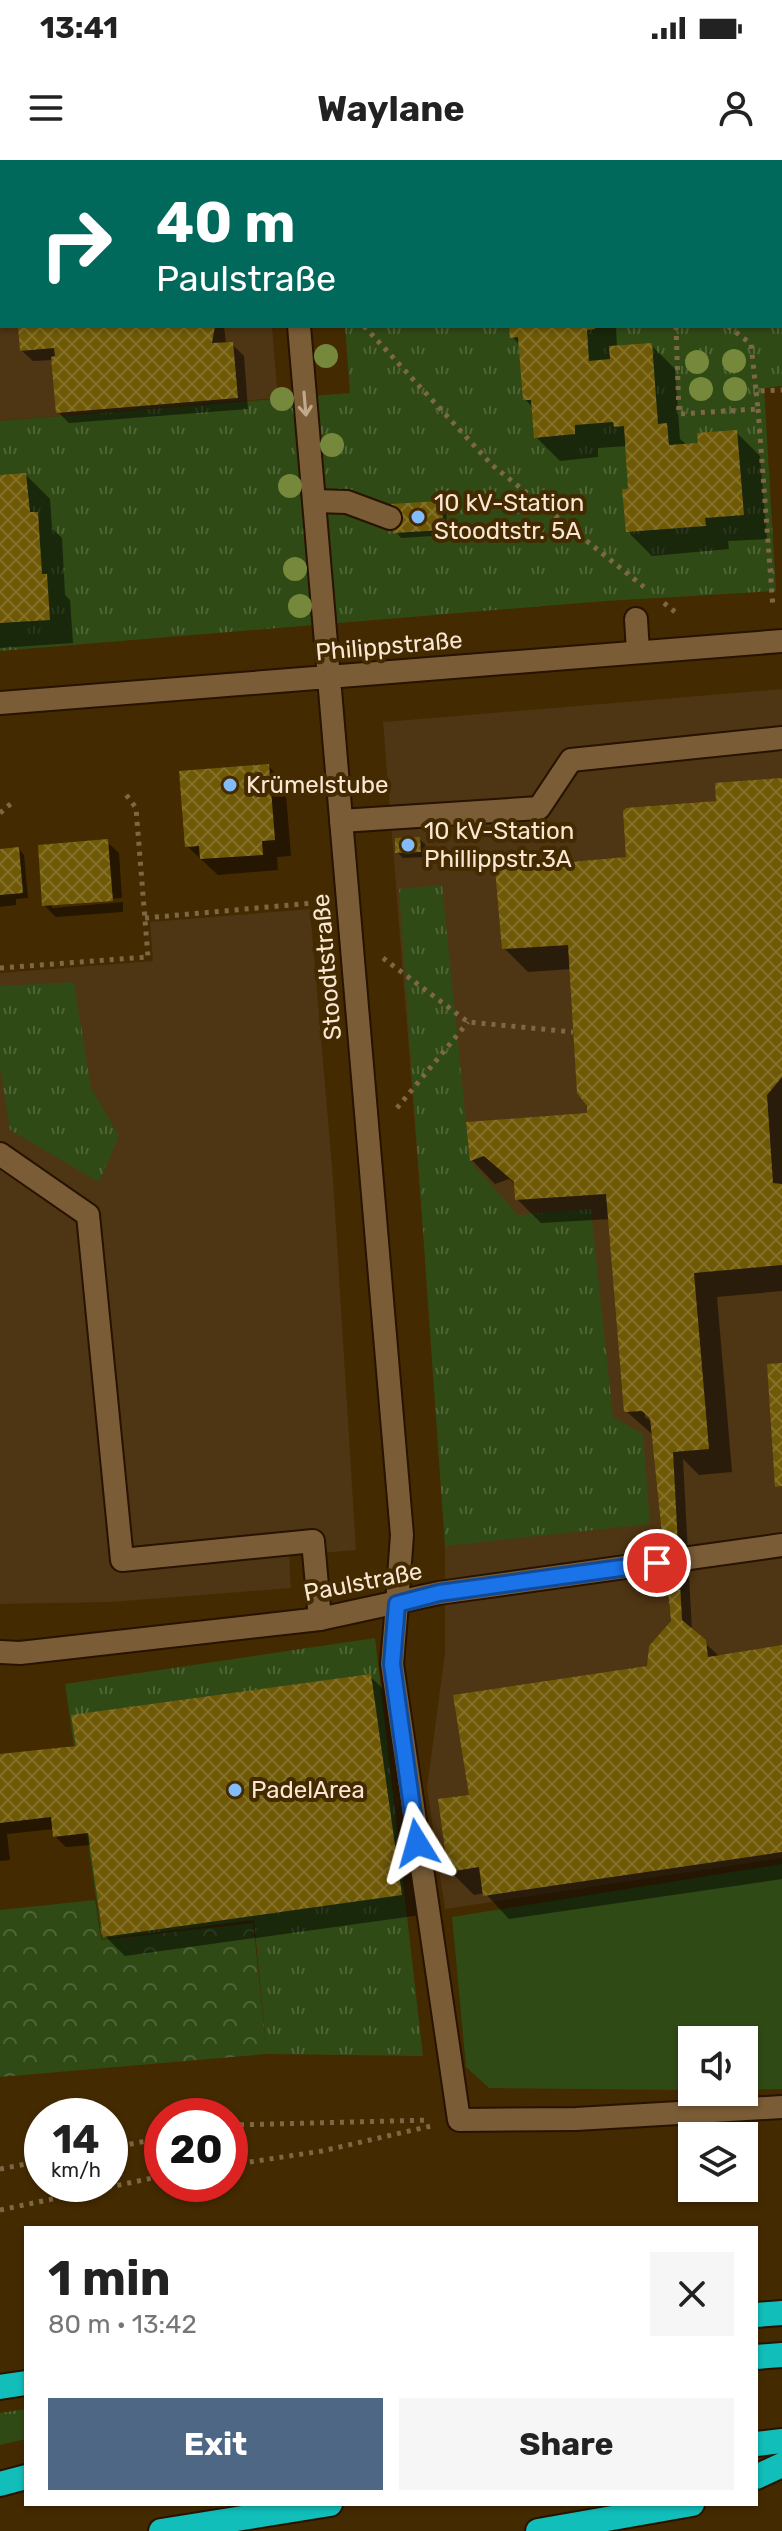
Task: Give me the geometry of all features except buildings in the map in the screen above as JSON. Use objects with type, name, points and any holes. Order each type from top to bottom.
[{"type":"highway","points":[[758,2315],[782,2313]]},
{"type":"highway","points":[[758,2357],[782,2355]]},
{"type":"highway","points":[[0,2387],[24,2383]]},
{"type":"highway","points":[[758,2444],[782,2441]]},
{"type":"highway","points":[[758,2476],[782,2465]]},
{"type":"highway","points":[[0,2484],[24,2478]]},
{"type":"highway","points":[[161,2531],[317,2506]]},
{"type":"highway","points":[[538,2531],[681,2506]]},
{"type":"street","name":"Stoodtstraße","points":[[299,328],[402,1535],[392,1664],[459,2120]]},
{"type":"street","points":[[314,501],[347,502],[390,518]]},
{"type":"street","points":[[636,619],[638,652]]},
{"type":"street","name":"Philippstraße","points":[[0,703],[782,641]]},
{"type":"street","points":[[341,821],[539,808],[571,760],[782,738]]},
{"type":"street","points":[[0,1154],[88,1215],[122,1560],[313,1541],[320,1619]]},
{"type":"street","name":"Paulstraße","points":[[0,1652],[20,1653],[320,1619],[439,1593],[782,1545]]},
{"type":"street","points":[[459,2120],[576,2119],[782,2107]]},
{"type":"path","points":[[366,328],[492,465],[679,615]]},
{"type":"path","points":[[676,328],[679,414],[758,409]]},
{"type":"path","points":[[731,328],[751,344],[773,608]]},
{"type":"path","points":[[756,391],[782,390]]},
{"type":"path","points":[[0,968],[148,957],[136,808],[124,792]]},
{"type":"path","points":[[0,813],[14,801]]},
{"type":"path","points":[[145,918],[313,903]]},
{"type":"path","points":[[351,936],[468,1022],[573,1032]]},
{"type":"path","points":[[411,1092],[468,1022]]},
{"type":"path","points":[[248,2125],[459,2120]]},
{"type":"path","points":[[248,2162],[322,2151],[459,2120]]},
{"type":"path","points":[[0,2169],[24,2164]]},
{"type":"path","points":[[0,2210],[144,2180]]},
{"type":"shaded area","points":[[0,328],[272,328],[278,398],[0,421]]},
{"type":"shaded area","points":[[782,689],[782,1858],[445,1909],[427,1788],[445,1652],[445,1506],[383,722]]},
{"type":"shaded area","points":[[310,909],[333,1178],[356,1550],[289,1556],[291,1588],[111,1602],[0,1604],[0,973],[153,961],[150,922]]},
{"type":"green space","points":[[345,328],[782,328],[782,386],[764,388],[776,591],[605,601],[0,651],[0,421],[350,393]]},
{"type":"green space","points":[[442,885],[470,1161],[518,1215],[591,1209],[613,1417],[643,1434],[650,1524],[445,1546],[399,889]]},
{"type":"green space","points":[[74,982],[91,1088],[119,1136],[99,1182],[10,1130],[0,1067],[0,986]]},
{"type":"green space","name":"PadelArea","points":[[375,1638],[423,2056],[267,2054],[254,1920],[102,1939],[65,1684]]},
{"type":"green space","points":[[782,1864],[782,2089],[758,2090],[758,2026],[678,2026],[678,2090],[489,2088],[466,2067],[452,1917]]},
{"type":"green space","points":[[95,1900],[101,1940],[253,1923],[267,2054],[0,2077],[0,1910]]},
{"type":"green space","points":[[24,2409],[24,2439],[0,2445],[0,2413]]},
{"type":"place","name":"10 kV-Station Stoodtstr. 5A","points":[[418,517]]},
{"type":"place","name":"Krümelstube","points":[[230,785]]},
{"type":"place","name":"10 kV-Station Phillippstr.3A","points":[[408,845]]},
{"type":"place","name":"PadelArea","points":[[235,1790]]},
{"type":"route","points":[[417,1843],[392,1664],[397,1604],[439,1593],[657,1563]]}]
